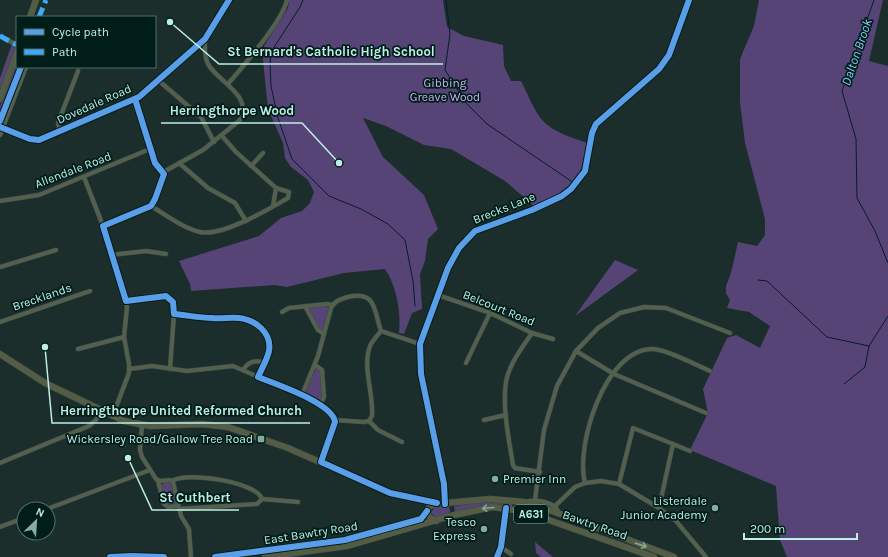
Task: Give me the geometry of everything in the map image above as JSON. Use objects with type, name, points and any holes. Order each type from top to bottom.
[{"type":"main road","points":[[30,16],[36,0]]},
{"type":"main road","points":[[0,99],[16,55]]},
{"type":"main road","points":[[0,354],[45,383],[124,420],[142,426],[202,424],[228,427],[261,437],[386,491],[422,504],[427,510],[429,517],[436,521]]},
{"type":"main road","name":"Bawtry Road","points":[[408,498],[448,504],[490,500],[524,502],[674,557]]},
{"type":"main road","points":[[427,510],[430,506],[437,503]]},
{"type":"main road","points":[[448,504],[454,515]]},
{"type":"main road","name":"Bawtry Road","points":[[436,521],[483,508],[506,508],[522,511],[654,557]]},
{"type":"main road","name":"East Bawtry Road","points":[[215,557],[345,540],[421,519],[427,510]]},
{"type":"main road","points":[[559,524],[563,519],[560,514]]},
{"type":"main road","name":"East Bawtry Road","points":[[265,557],[346,546],[436,521]]},
{"type":"main road","points":[[110,557],[164,557]]},
{"type":"street","name":"Dovedale Road","points":[[1,128],[35,140],[60,132],[135,99],[205,40],[229,0]]},
{"type":"street","points":[[228,84],[255,52],[285,8],[287,0]]},
{"type":"street","name":"Brecks Lane","points":[[448,504],[421,374],[420,344],[453,258],[464,242],[475,231],[507,220],[562,196],[578,182],[585,171],[592,133],[596,124],[659,69],[669,55],[689,0]]},
{"type":"street","points":[[0,36],[16,44]]},
{"type":"street","points":[[102,226],[151,206],[156,199],[164,174],[180,163],[198,154],[222,136],[243,116],[240,98],[207,63],[205,58],[205,40]]},
{"type":"street","points":[[0,135],[1,128],[26,68]]},
{"type":"street","points":[[60,132],[58,123],[78,71]]},
{"type":"street","points":[[158,80],[201,117],[214,142]]},
{"type":"street","points":[[135,99],[156,167],[164,174]]},
{"type":"street","points":[[151,206],[191,229],[202,233],[218,231],[246,221],[290,196],[288,191],[276,188],[251,166],[222,136]]},
{"type":"street","name":"Allendale Road","points":[[0,201],[39,195],[150,149]]},
{"type":"street","points":[[251,166],[263,153]]},
{"type":"street","points":[[180,163],[208,188],[235,203],[246,221]]},
{"type":"street","points":[[84,177],[102,226],[126,301],[124,337],[129,369],[113,415]]},
{"type":"street","points":[[273,206],[276,188]]},
{"type":"street","points":[[0,267],[56,250]]},
{"type":"street","points":[[111,254],[146,251],[166,254]]},
{"type":"street","name":"Brecklands","points":[[0,322],[90,291]]},
{"type":"street","points":[[302,395],[315,365],[332,305],[342,298],[360,295],[369,298],[375,309],[382,331]]},
{"type":"street","name":"Belcourt Road","points":[[438,295],[490,313],[532,333],[553,339]]},
{"type":"street","points":[[126,301],[166,296],[173,302],[174,314],[170,369]]},
{"type":"street","points":[[282,312],[286,309],[305,306],[332,305]]},
{"type":"street","points":[[305,306],[318,330],[324,334]]},
{"type":"street","points":[[535,500],[540,472],[544,430],[557,386],[576,351],[598,328],[620,313],[644,307],[666,308],[730,333]]},
{"type":"street","points":[[466,363],[490,313]]},
{"type":"street","points":[[174,314],[211,318],[237,317],[254,323],[264,330],[268,339],[269,349],[265,363],[258,377]]},
{"type":"street","points":[[382,331],[420,344]]},
{"type":"street","points":[[369,421],[373,414],[368,373],[369,350],[371,344],[382,331]]},
{"type":"street","points":[[532,333],[513,362],[506,382],[506,415],[513,466],[540,472]]},
{"type":"street","points":[[78,349],[124,337]]},
{"type":"street","points":[[585,483],[582,472],[587,429],[595,405],[614,374],[624,362],[636,353],[652,349],[669,354],[710,371]]},
{"type":"street","points":[[576,351],[614,374],[706,413]]},
{"type":"street","points":[[242,370],[247,364],[254,361],[265,363]]},
{"type":"street","points":[[315,365],[322,370],[324,397],[320,405]]},
{"type":"street","points":[[129,369],[152,366],[187,371],[230,366],[302,395],[320,405],[335,420],[369,421]]},
{"type":"street","points":[[0,463],[89,426],[96,420],[102,410]]},
{"type":"street","points":[[484,420],[506,415]]},
{"type":"street","points":[[320,462],[335,420]]},
{"type":"street","points":[[369,421],[378,430],[402,442]]},
{"type":"street","points":[[619,484],[634,423]]},
{"type":"street","points":[[142,426],[140,454],[158,480],[164,504],[168,507],[179,508],[257,504],[262,499],[298,502]]},
{"type":"street","points":[[633,428],[690,451]]},
{"type":"street","points":[[397,439],[399,434]]},
{"type":"street","points":[[659,508],[673,444]]},
{"type":"street","points":[[56,506],[150,470]]},
{"type":"street","points":[[158,480],[172,481],[177,478],[210,478],[232,483],[258,492],[262,499]]},
{"type":"street","points":[[172,481],[181,516],[189,529],[192,557]]},
{"type":"street","points":[[555,506],[575,487],[585,483],[601,481],[619,484],[659,508],[676,521],[701,549],[706,557]]},
{"type":"street","points":[[524,502],[535,500],[555,506],[560,514]]},
{"type":"street","points":[[497,557],[501,547],[506,508]]},
{"type":"street","points":[[0,527],[16,521]]},
{"type":"street","points":[[501,547],[511,554]]},
{"type":"street","points":[[701,549],[703,557]]},
{"type":"green space","name":"Gibbing Greave Wood","points":[[289,0],[443,0],[447,27],[464,36],[503,45],[504,66],[511,81],[521,81],[534,108],[543,121],[561,133],[588,143],[582,168],[572,184],[566,190],[534,206],[505,181],[451,149],[424,145],[386,126],[363,118],[383,157],[424,195],[438,229],[428,239],[425,261],[420,274],[422,309],[412,313],[404,334],[399,333],[399,308],[393,284],[385,269],[344,273],[287,287],[275,285],[191,291],[190,284],[179,261],[259,236],[281,218],[302,211],[310,203],[314,192],[308,180],[291,167],[285,158],[283,143],[268,109],[263,60],[264,46],[288,8]]},
{"type":"green space","points":[[759,0],[883,0],[869,61],[888,66],[888,557],[787,557],[780,540],[776,486],[690,450],[708,413],[703,389],[727,338],[736,335],[760,348],[770,326],[749,312],[727,308],[730,300],[726,293],[726,286],[731,273],[738,242],[757,246],[765,235],[765,219],[745,143],[740,102],[740,59],[754,26]]},
{"type":"green space","points":[[12,44],[16,49],[0,91],[0,78]]},
{"type":"green space","points":[[16,63],[16,68],[24,68],[3,122],[0,123],[0,106]]},
{"type":"green space","points":[[615,260],[638,270],[575,316]]},
{"type":"green space","points":[[325,306],[329,308],[323,330],[321,331],[308,308]]},
{"type":"green space","points":[[316,368],[321,370],[321,400],[306,395],[305,392]]},
{"type":"green space","points":[[170,481],[176,504],[166,505],[160,485]]},
{"type":"green space","points":[[486,502],[512,503],[512,507],[485,505],[455,512],[454,506]]},
{"type":"green space","points":[[435,506],[449,506],[449,514],[435,517],[431,513]]},
{"type":"green space","points":[[535,542],[553,557],[541,557],[536,553]]},
{"type":"waterway","points":[[303,0],[271,52],[270,64],[271,86],[278,118],[292,159],[329,196],[361,209],[388,224],[405,240],[413,281],[415,306]]},
{"type":"waterway","points":[[446,0],[450,34],[445,70],[466,103],[487,124],[571,181]]},
{"type":"waterway","name":"Dalton Brook","points":[[874,0],[842,91],[856,139],[857,198],[875,231],[888,263]]},
{"type":"waterway","points":[[758,280],[767,281],[827,337],[869,346]]},
{"type":"waterway","points":[[844,384],[865,367],[869,346],[888,316]]},
{"type":"marked path","points":[[39,16],[46,0]]},
{"type":"marked path","points":[[0,36],[16,44]]},
{"type":"cycle path","points":[[0,127],[30,139],[39,140],[139,97],[205,39],[229,0]]},
{"type":"cycle path","points":[[445,504],[444,484],[421,374],[420,344],[448,268],[459,248],[475,231],[532,210],[562,196],[571,189],[585,171],[592,133],[596,124],[659,69],[669,55],[689,0]]},
{"type":"cycle path","points":[[0,121],[21,68]]},
{"type":"cycle path","points":[[135,99],[155,163],[164,174],[151,206],[103,226],[126,301],[166,296],[173,302],[174,314],[207,318],[239,318],[251,321],[262,328],[268,339],[269,351],[258,377],[314,401],[325,408],[332,415],[335,422],[321,462],[390,493],[437,503]]},
{"type":"cycle path","points":[[497,557],[501,547],[506,508]]},
{"type":"cycle path","points":[[215,557],[345,540],[421,519],[427,511]]},
{"type":"cycle path","points":[[110,557],[164,557]]},
{"type":"place","name":"St Bernard's Catholic High School","points":[[170,22]]},
{"type":"place","name":"Herringthorpe Wood","points":[[339,163]]},
{"type":"place","name":"Herringthorpe United Reformed Church","points":[[45,347]]},
{"type":"place","name":"Wickersley Road/Gallow Tree Road","points":[[261,439]]},
{"type":"place","name":"St Cuthbert","points":[[128,458]]},
{"type":"place","name":"Premier Inn","points":[[495,479]]},
{"type":"place","name":"Listerdale Junior Academy","points":[[715,508]]},
{"type":"place","name":"Tesco Express","points":[[484,529]]}]
